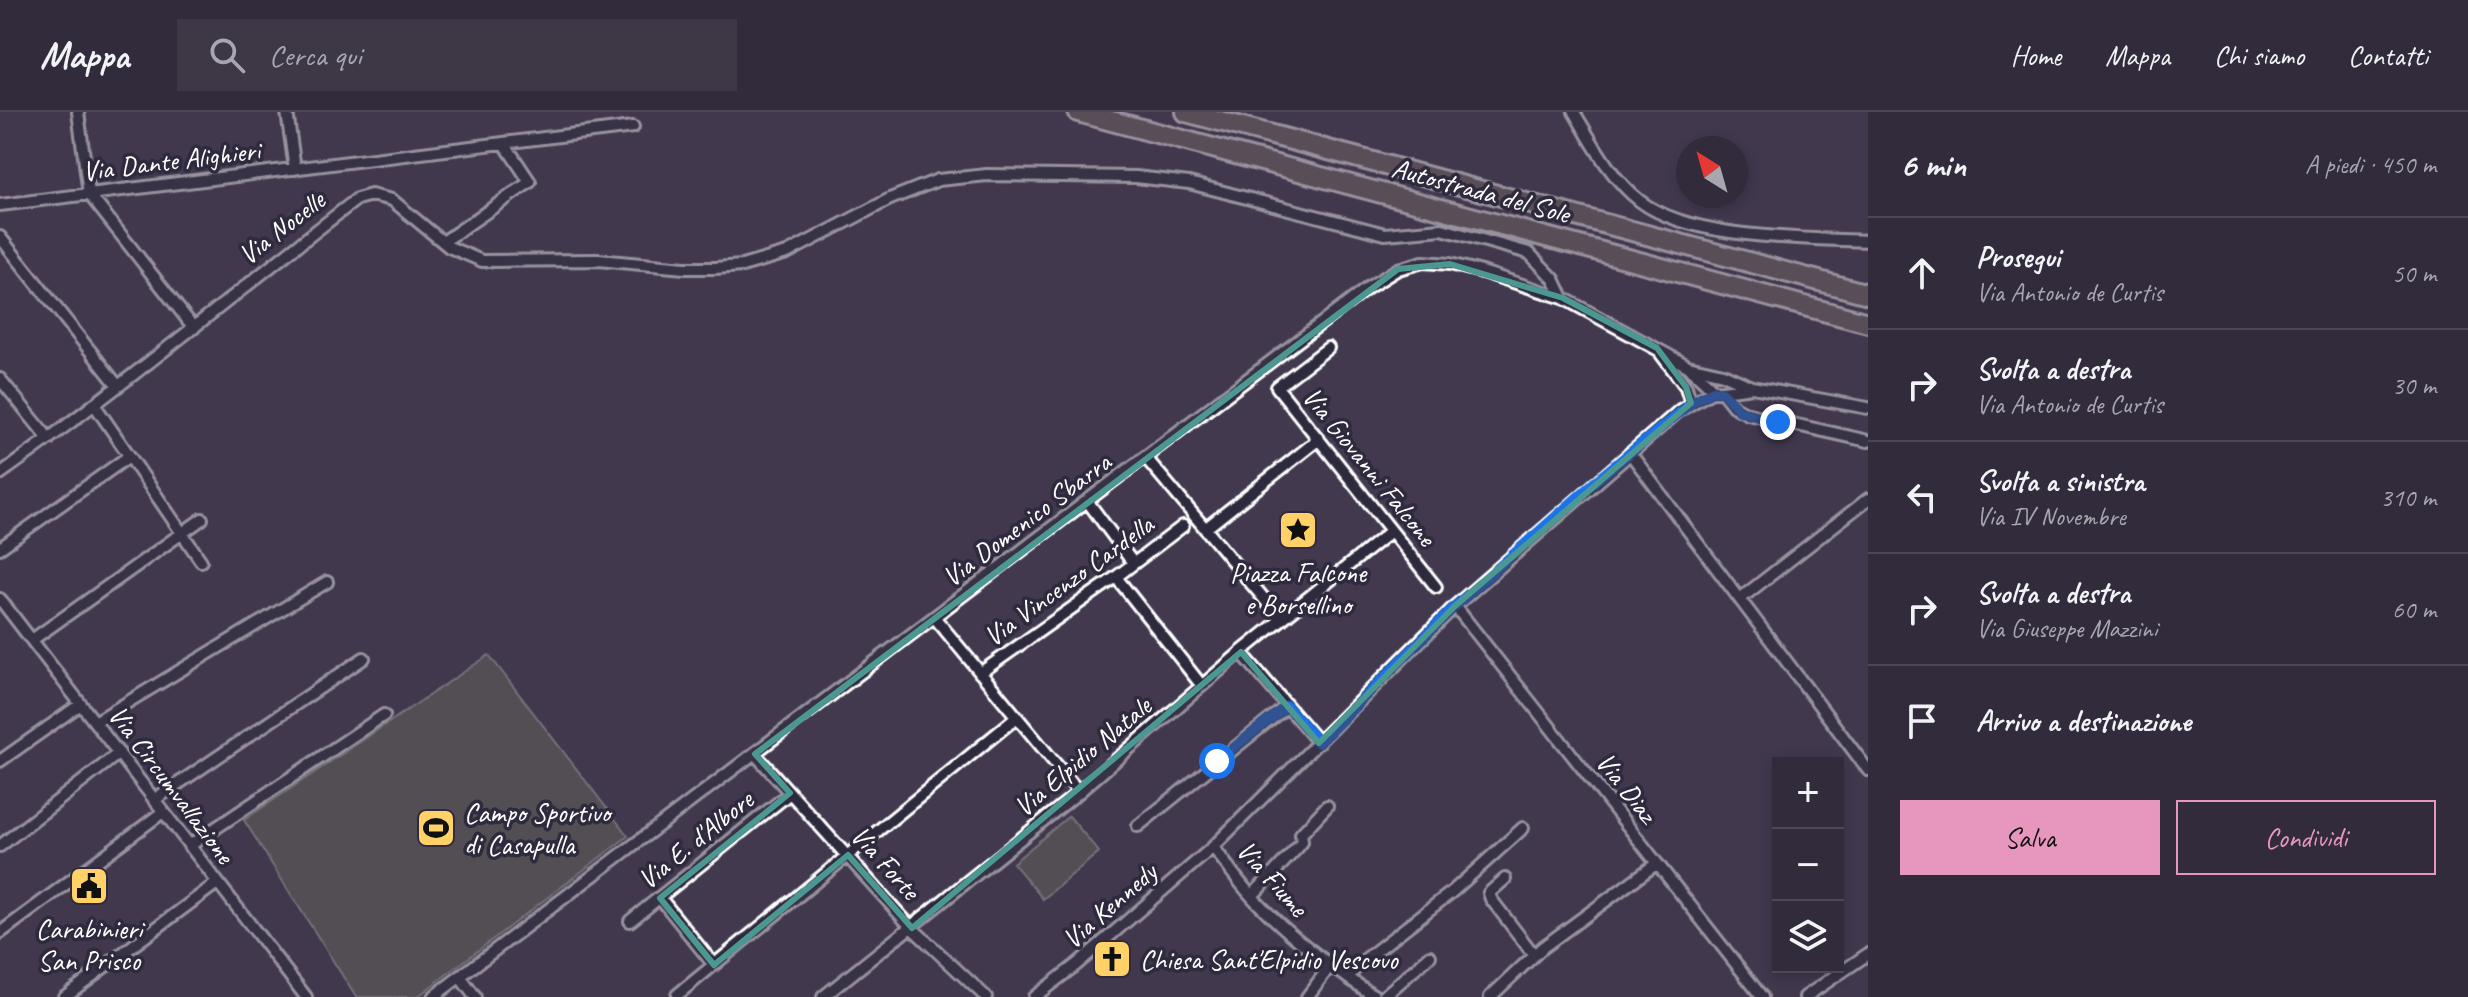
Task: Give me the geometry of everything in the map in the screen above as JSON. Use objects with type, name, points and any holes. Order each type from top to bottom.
[{"type":"highway","name":"Autostrada del Sole","points":[[1078,112],[1868,323]]},
{"type":"highway","name":"Autostrada del Sole","points":[[1186,112],[1868,294]]},
{"type":"street","points":[[78,112],[89,194],[194,328]]},
{"type":"street","points":[[287,112],[295,169]]},
{"type":"street","points":[[1574,112],[1625,188],[1657,212],[1688,223],[1747,234],[1868,241]]},
{"type":"street","name":"Via Dante Alighieri","points":[[0,205],[633,127]]},
{"type":"street","points":[[443,242],[530,182],[504,143]]},
{"type":"street","name":"Via Nocelle","points":[[0,474],[194,328],[357,199],[371,195],[392,200],[457,252],[482,261],[562,260],[700,268],[767,261],[890,199],[938,180],[987,175],[1136,177],[1189,183],[1385,234],[1442,229],[1529,253],[1554,279],[1563,298]]},
{"type":"street","points":[[0,237],[118,386]]},
{"type":"street","name":"Via Domenico Sbarra","points":[[433,997],[1369,287],[1398,269],[1423,262],[1450,264],[1563,298],[1688,366],[1733,406],[1748,414],[1868,441]]},
{"type":"street","name":"Via Giovanni Falcone","points":[[1328,348],[1277,387],[1436,587]]},
{"type":"street","points":[[1657,348],[1680,376],[1691,403]]},
{"type":"street","name":"Via Domenico Sbarra","points":[[1688,366],[1721,374],[1752,387]]},
{"type":"street","points":[[1721,374],[1728,384],[1717,390],[1709,379],[1721,374]]},
{"type":"street","points":[[0,379],[49,439]]},
{"type":"street","points":[[1717,390],[1752,387],[1868,408]]},
{"type":"street","name":"Via Kennedy","points":[[1034,997],[1076,965],[1213,847],[1455,606],[1630,453],[1691,403],[1717,390]]},
{"type":"street","points":[[94,404],[201,561]]},
{"type":"street","points":[[1205,529],[1319,439]]},
{"type":"street","points":[[1630,453],[1868,770]]},
{"type":"street","points":[[0,548],[128,457]]},
{"type":"street","points":[[1146,458],[1281,619],[1391,531]]},
{"type":"street","points":[[1740,599],[1868,499]]},
{"type":"street","points":[[1088,502],[1133,563]]},
{"type":"street","points":[[32,640],[202,519]]},
{"type":"street","name":"Via Vincenzo Cardella","points":[[980,673],[1183,526]]},
{"type":"street","points":[[1116,577],[1202,686]]},
{"type":"street","points":[[95,722],[327,582]]},
{"type":"street","name":"Via Circumvallazione","points":[[1,602],[306,997]]},
{"type":"street","name":"Via Diaz","points":[[1455,606],[1762,997]]},
{"type":"street","points":[[935,618],[1079,792]]},
{"type":"street","name":"Via Elpidio Natale","points":[[823,997],[1079,792],[1281,619]]},
{"type":"street","points":[[1241,652],[1319,743]]},
{"type":"street","points":[[154,800],[364,658]]},
{"type":"street","points":[[0,761],[81,704]]},
{"type":"street","points":[[1138,826],[1287,706]]},
{"type":"street","points":[[189,846],[384,715]]},
{"type":"street","points":[[677,995],[1017,717]]},
{"type":"street","points":[[0,846],[119,753]]},
{"type":"street","name":"Via Forte","points":[[755,754],[912,928],[986,997]]},
{"type":"street","name":"Via E. d'Albore","points":[[630,921],[790,793]]},
{"type":"street","points":[[1252,896],[1298,847],[1302,842],[1301,834],[1327,806]]},
{"type":"street","points":[[0,933],[163,812]]},
{"type":"street","points":[[1348,978],[1358,965],[1453,891],[1523,828]]},
{"type":"street","name":"Via Fiume","points":[[1213,847],[1252,896],[1289,933],[1376,997]]},
{"type":"street","points":[[1490,997],[1534,955],[1656,864]]},
{"type":"street","points":[[1505,879],[1489,893],[1491,899],[1534,955]]},
{"type":"street","points":[[64,997],[217,883]]},
{"type":"street","points":[[660,898],[714,965]]},
{"type":"street","points":[[1383,997],[1430,956]]},
{"type":"street","points":[[1805,997],[1867,957]]},
{"type":"street","points":[[1307,997],[1330,966]]},
{"type":"street","points":[[460,977],[475,997]]},
{"type":"highlighted area","points":[[1450,264],[1563,298],[1657,348],[1686,387],[1691,403],[1455,606],[1319,743],[1241,652],[912,928],[848,855],[714,965],[660,898],[790,793],[755,754],[1398,269]]},
{"type":"green space","name":"Campo Sportivo di Casapulla","points":[[489,655],[628,836],[417,997],[356,997],[244,820]]},
{"type":"green space","points":[[1069,816],[1099,852],[1043,899],[1013,863]]},
{"type":"place","name":"Piazza Falcone e Borsellino","points":[[1298,530]]},
{"type":"place","name":"Campo Sportivo di Casapulla","points":[[436,828]]},
{"type":"place","name":"Carabinieri San Prisco","points":[[89,886]]},
{"type":"place","name":"Chiesa Sant'Elpidio Vescovo","points":[[1112,959]]},
{"type":"route","points":[[1217,761],[1287,706],[1319,743],[1455,606],[1599,478],[1695,400],[1713,391],[1722,392],[1740,411],[1778,422]]}]
